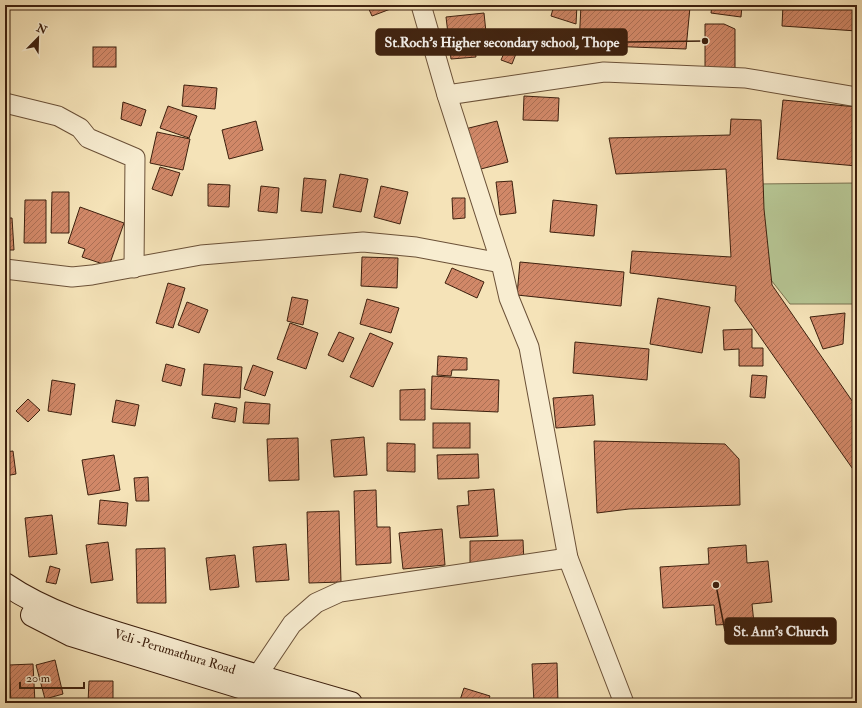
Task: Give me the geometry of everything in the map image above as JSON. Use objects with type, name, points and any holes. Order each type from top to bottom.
[{"type":"main road","name":"Veli -Perumathura Road","points":[[5,584],[18,593],[75,620],[257,676],[351,703]]},
{"type":"main road","points":[[5,600],[71,635],[292,703]]},
{"type":"street","points":[[421,5],[447,95],[501,264],[509,298],[529,347],[568,558],[624,703]]},
{"type":"street","points":[[447,95],[604,72],[745,78],[857,97]]},
{"type":"street","points":[[5,103],[58,116],[80,128],[88,138],[135,158],[134,268]]},
{"type":"street","points":[[5,269],[72,277],[92,276],[201,255],[363,242],[416,247],[501,264]]},
{"type":"street","points":[[257,676],[292,624],[316,603],[340,592],[568,558]]},
{"type":"green space","points":[[857,183],[857,304],[790,304],[756,261],[755,184]]},
{"type":"building","points":[[367,5],[401,5],[372,16]]},
{"type":"building","points":[[554,5],[577,5],[576,24],[551,16]]},
{"type":"building","points":[[581,5],[690,7],[686,49],[579,45]]},
{"type":"building","points":[[712,5],[742,5],[741,17],[711,13]]},
{"type":"building","points":[[783,5],[857,5],[857,31],[782,26]]},
{"type":"building","points":[[484,13],[487,42],[474,43],[476,57],[451,59],[446,17]]},
{"type":"building","points":[[705,24],[724,24],[735,29],[735,73],[705,73]]},
{"type":"building","points":[[511,37],[521,41],[512,64],[501,60]]},
{"type":"building","points":[[93,47],[116,47],[116,67],[93,67]]},
{"type":"building","points":[[184,85],[217,88],[215,109],[182,106]]},
{"type":"building","points":[[524,96],[559,98],[558,121],[523,120]]},
{"type":"building","points":[[783,100],[857,107],[857,166],[777,159]]},
{"type":"building","points":[[123,102],[146,110],[141,126],[121,119]]},
{"type":"building","points":[[168,106],[197,116],[189,138],[160,128]]},
{"type":"building","points":[[731,119],[761,120],[764,209],[772,285],[857,408],[857,475],[735,301],[736,286],[630,273],[632,251],[731,257],[726,169],[616,174],[609,138],[730,135]]},
{"type":"building","points":[[256,121],[263,150],[229,159],[222,130]]},
{"type":"building","points":[[497,121],[508,162],[477,170],[465,129]]},
{"type":"building","points":[[157,132],[190,139],[183,170],[150,163]]},
{"type":"building","points":[[160,167],[180,173],[172,196],[152,189]]},
{"type":"building","points":[[340,174],[368,179],[361,212],[333,207]]},
{"type":"building","points":[[304,178],[326,180],[322,213],[301,211]]},
{"type":"building","points":[[512,181],[516,213],[500,215],[496,182]]},
{"type":"building","points":[[208,184],[230,185],[229,207],[208,206]]},
{"type":"building","points":[[261,186],[279,188],[277,213],[258,211]]},
{"type":"building","points":[[381,186],[408,192],[400,224],[374,217]]},
{"type":"building","points":[[52,192],[69,192],[69,233],[51,233]]},
{"type":"building","points":[[452,198],[465,198],[465,218],[453,219]]},
{"type":"building","points":[[25,200],[46,200],[46,243],[24,243]]},
{"type":"building","points":[[553,200],[597,205],[594,236],[550,232]]},
{"type":"building","points":[[80,207],[124,223],[109,266],[82,257],[85,249],[68,243]]},
{"type":"building","points":[[5,218],[12,218],[14,250],[5,250]]},
{"type":"building","points":[[362,257],[398,258],[397,288],[361,286]]},
{"type":"building","points":[[520,262],[624,272],[621,306],[517,295]]},
{"type":"building","points":[[452,268],[484,282],[477,298],[445,283]]},
{"type":"building","points":[[168,283],[185,288],[173,328],[156,323]]},
{"type":"building","points":[[292,297],[308,300],[303,325],[287,321]]},
{"type":"building","points":[[658,298],[710,307],[702,353],[650,344]]},
{"type":"building","points":[[367,299],[399,308],[391,333],[360,324]]},
{"type":"building","points":[[187,302],[208,310],[199,333],[178,325]]},
{"type":"building","points":[[845,313],[843,344],[823,349],[810,317]]},
{"type":"building","points":[[290,323],[318,333],[306,369],[277,359]]},
{"type":"building","points":[[752,329],[752,348],[763,348],[763,366],[739,366],[739,349],[724,350],[723,330]]},
{"type":"building","points":[[339,332],[354,338],[343,362],[328,355]]},
{"type":"building","points":[[370,333],[393,343],[373,387],[350,377]]},
{"type":"building","points":[[575,342],[649,349],[647,380],[573,373]]},
{"type":"building","points":[[438,356],[467,358],[467,370],[452,370],[451,376],[437,375]]},
{"type":"building","points":[[166,364],[185,369],[181,386],[162,381]]},
{"type":"building","points":[[204,364],[242,367],[240,398],[202,395]]},
{"type":"building","points":[[253,365],[273,372],[265,396],[244,389]]},
{"type":"building","points":[[752,375],[767,376],[765,398],[750,397]]},
{"type":"building","points":[[432,376],[499,380],[498,412],[431,409]]},
{"type":"building","points":[[52,380],[75,384],[71,415],[48,411]]},
{"type":"building","points":[[425,389],[425,420],[400,420],[400,390]]},
{"type":"building","points":[[593,395],[595,425],[556,428],[553,398]]},
{"type":"building","points":[[28,399],[40,410],[28,422],[16,411]]},
{"type":"building","points":[[116,400],[139,405],[135,426],[112,422]]},
{"type":"building","points":[[245,402],[270,404],[269,424],[243,423]]},
{"type":"building","points":[[215,403],[237,408],[235,422],[212,418]]},
{"type":"building","points":[[433,423],[470,423],[470,448],[433,448]]},
{"type":"building","points":[[364,437],[367,475],[334,477],[331,440]]},
{"type":"building","points":[[298,438],[299,480],[269,481],[267,439]]},
{"type":"building","points":[[594,441],[725,444],[739,459],[740,505],[629,509],[597,513]]},
{"type":"building","points":[[387,443],[415,444],[415,472],[387,471]]},
{"type":"building","points":[[13,451],[16,474],[5,476],[5,452]]},
{"type":"building","points":[[478,454],[479,478],[438,479],[437,455]]},
{"type":"building","points":[[114,455],[120,490],[88,495],[82,460]]},
{"type":"building","points":[[148,477],[149,501],[136,501],[134,478]]},
{"type":"building","points":[[494,489],[498,536],[460,538],[457,506],[469,505],[468,491]]},
{"type":"building","points":[[376,490],[377,527],[390,527],[391,563],[356,565],[354,491]]},
{"type":"building","points":[[100,500],[128,503],[126,526],[98,524]]},
{"type":"building","points":[[339,511],[341,582],[309,583],[307,512]]},
{"type":"building","points":[[52,515],[57,554],[29,557],[25,518]]},
{"type":"building","points":[[442,529],[445,565],[403,569],[399,533]]},
{"type":"building","points":[[523,540],[524,563],[470,564],[470,541]]},
{"type":"building","points":[[108,542],[113,580],[91,583],[86,545]]},
{"type":"building","points":[[286,544],[289,580],[256,582],[253,547]]},
{"type":"building","points":[[746,545],[747,563],[768,561],[772,602],[752,604],[754,623],[716,625],[714,605],[663,608],[660,567],[709,564],[708,548]]},
{"type":"building","points":[[165,548],[166,603],[137,603],[136,549]]},
{"type":"building","points":[[235,555],[239,587],[210,590],[206,558]]},
{"type":"building","points":[[50,566],[60,569],[56,584],[46,582]]},
{"type":"building","points":[[55,660],[63,694],[45,699],[36,665]]},
{"type":"building","points":[[557,663],[558,703],[534,703],[532,664]]},
{"type":"building","points":[[33,664],[35,703],[11,703],[9,665]]},
{"type":"building","points":[[89,681],[113,681],[113,703],[88,703]]},
{"type":"building","points":[[464,688],[490,696],[487,703],[459,703]]},
{"type":"place","name":"St.Roch's Higher secondary school, Thope","points":[[705,41]]},
{"type":"place","name":"St. Ann's Church","points":[[716,585]]}]
